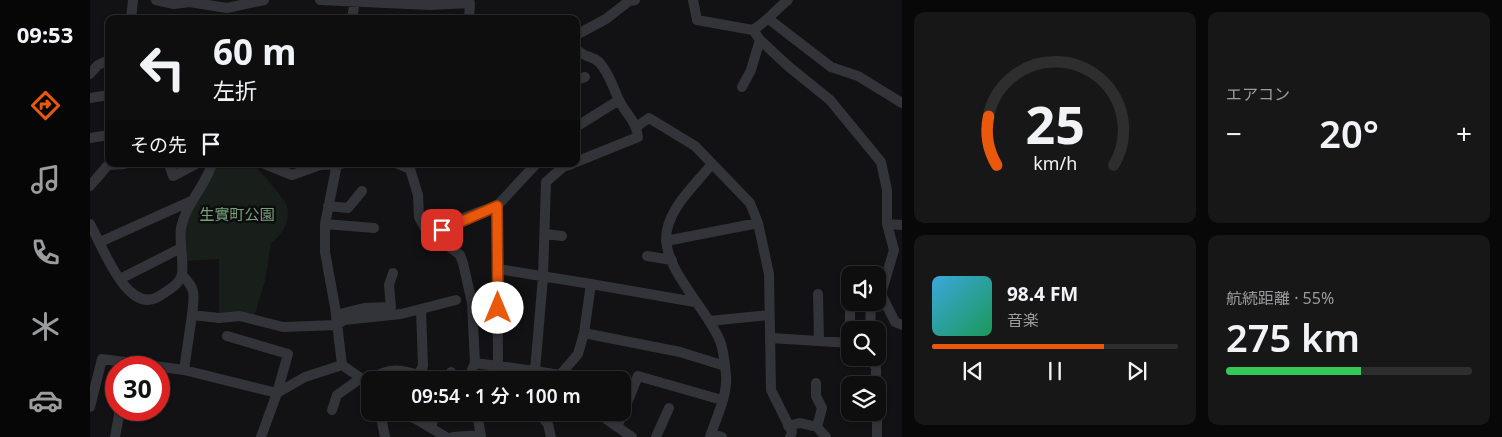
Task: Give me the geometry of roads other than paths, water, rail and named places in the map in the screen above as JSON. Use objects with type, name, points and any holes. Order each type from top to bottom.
[{"type":"street","points":[[131,15],[133,0]]},
{"type":"street","points":[[156,0],[174,4],[189,2],[226,8],[264,0]]},
{"type":"street","points":[[320,0],[430,6],[470,2],[469,15]]},
{"type":"street","points":[[580,33],[606,19],[630,0]]},
{"type":"street","points":[[694,0],[697,20],[753,30],[770,20],[788,0]]},
{"type":"street","points":[[353,15],[355,1]]},
{"type":"street","points":[[770,20],[831,67],[858,76],[902,103]]},
{"type":"street","points":[[753,30],[760,40],[830,100],[881,162],[886,190],[887,224],[894,250],[886,273]]},
{"type":"street","points":[[742,87],[751,70],[760,40]]},
{"type":"street","points":[[580,53],[583,56],[597,60],[609,74],[619,100],[636,127],[638,137],[580,160]]},
{"type":"street","points":[[90,74],[98,65],[105,62]]},
{"type":"street","points":[[90,98],[105,96]]},
{"type":"street","points":[[580,124],[619,100]]},
{"type":"street","points":[[636,127],[649,118],[695,146],[711,165],[750,203],[758,223],[769,274],[768,315],[771,338],[771,390],[792,432],[790,437]]},
{"type":"street","points":[[90,138],[105,136]]},
{"type":"street","points":[[711,165],[676,209],[667,229],[666,241],[672,260],[695,302],[721,342],[727,377],[711,436],[722,437]]},
{"type":"street","points":[[90,186],[106,167]]},
{"type":"street","points":[[170,167],[174,176],[190,167]]},
{"type":"street","points":[[90,224],[130,294],[139,299],[157,298],[175,286],[182,275],[182,228],[191,201],[208,176],[211,167]]},
{"type":"street","points":[[272,167],[292,175],[314,167]]},
{"type":"street","points":[[335,167],[325,224],[325,252],[337,320],[342,365],[361,379]]},
{"type":"street","points":[[405,167],[410,169],[418,195],[419,217],[425,228],[460,254],[463,263],[472,303],[475,363],[471,371]]},
{"type":"street","points":[[435,237],[449,226],[497,206],[533,167]]},
{"type":"street","points":[[535,371],[543,277],[546,182],[563,167]]},
{"type":"street","points":[[328,206],[348,208],[362,191]]},
{"type":"street","points":[[100,242],[191,201]]},
{"type":"street","points":[[497,206],[498,366]]},
{"type":"street","points":[[666,241],[758,223]]},
{"type":"street","points":[[325,224],[374,228]]},
{"type":"street","points":[[887,224],[902,225]]},
{"type":"street","points":[[545,234],[562,236]]},
{"type":"street","points":[[120,279],[181,248]]},
{"type":"street","points":[[647,256],[672,260]]},
{"type":"street","points":[[498,269],[695,302]]},
{"type":"street","points":[[337,320],[364,308],[391,307],[389,285],[393,274]]},
{"type":"street","points":[[182,275],[193,286],[194,291],[184,370]]},
{"type":"street","points":[[563,371],[578,354],[584,333],[592,284]]},
{"type":"street","points":[[818,294],[819,341]]},
{"type":"street","points":[[192,315],[219,318],[240,316],[283,327],[421,309],[456,300]]},
{"type":"street","points":[[886,306],[895,322],[902,325]]},
{"type":"street","points":[[420,371],[423,366],[421,309]]},
{"type":"street","points":[[709,321],[768,315]]},
{"type":"street","points":[[584,333],[680,352],[725,366]]},
{"type":"street","points":[[227,336],[288,354],[277,393],[261,437]]},
{"type":"street","points":[[771,338],[841,342]]},
{"type":"street","points":[[90,407],[102,359],[184,370],[277,393],[305,377],[342,365]]},
{"type":"street","points":[[475,363],[516,371]]},
{"type":"street","points":[[384,371],[405,371]]},
{"type":"street","points":[[617,427],[638,376],[722,400]]},
{"type":"street","points":[[332,410],[337,395],[361,381]]},
{"type":"street","points":[[816,383],[816,396],[822,408],[817,428]]},
{"type":"street","points":[[656,437],[669,408]]},
{"type":"street","points":[[115,437],[118,421]]},
{"type":"street","points":[[382,421],[385,437]]},
{"type":"street","points":[[417,421],[431,427],[446,437]]},
{"type":"street","points":[[431,427],[433,421]]},
{"type":"street","points":[[453,437],[481,436],[478,421]]},
{"type":"street","points":[[546,421],[551,437]]},
{"type":"street","points":[[609,421],[632,437]]},
{"type":"street","points":[[877,421],[877,437]]},
{"type":"street","points":[[788,426],[800,423],[817,428],[826,437]]},
{"type":"park label","name":"生實町公園","points":[[237,215]]}]
